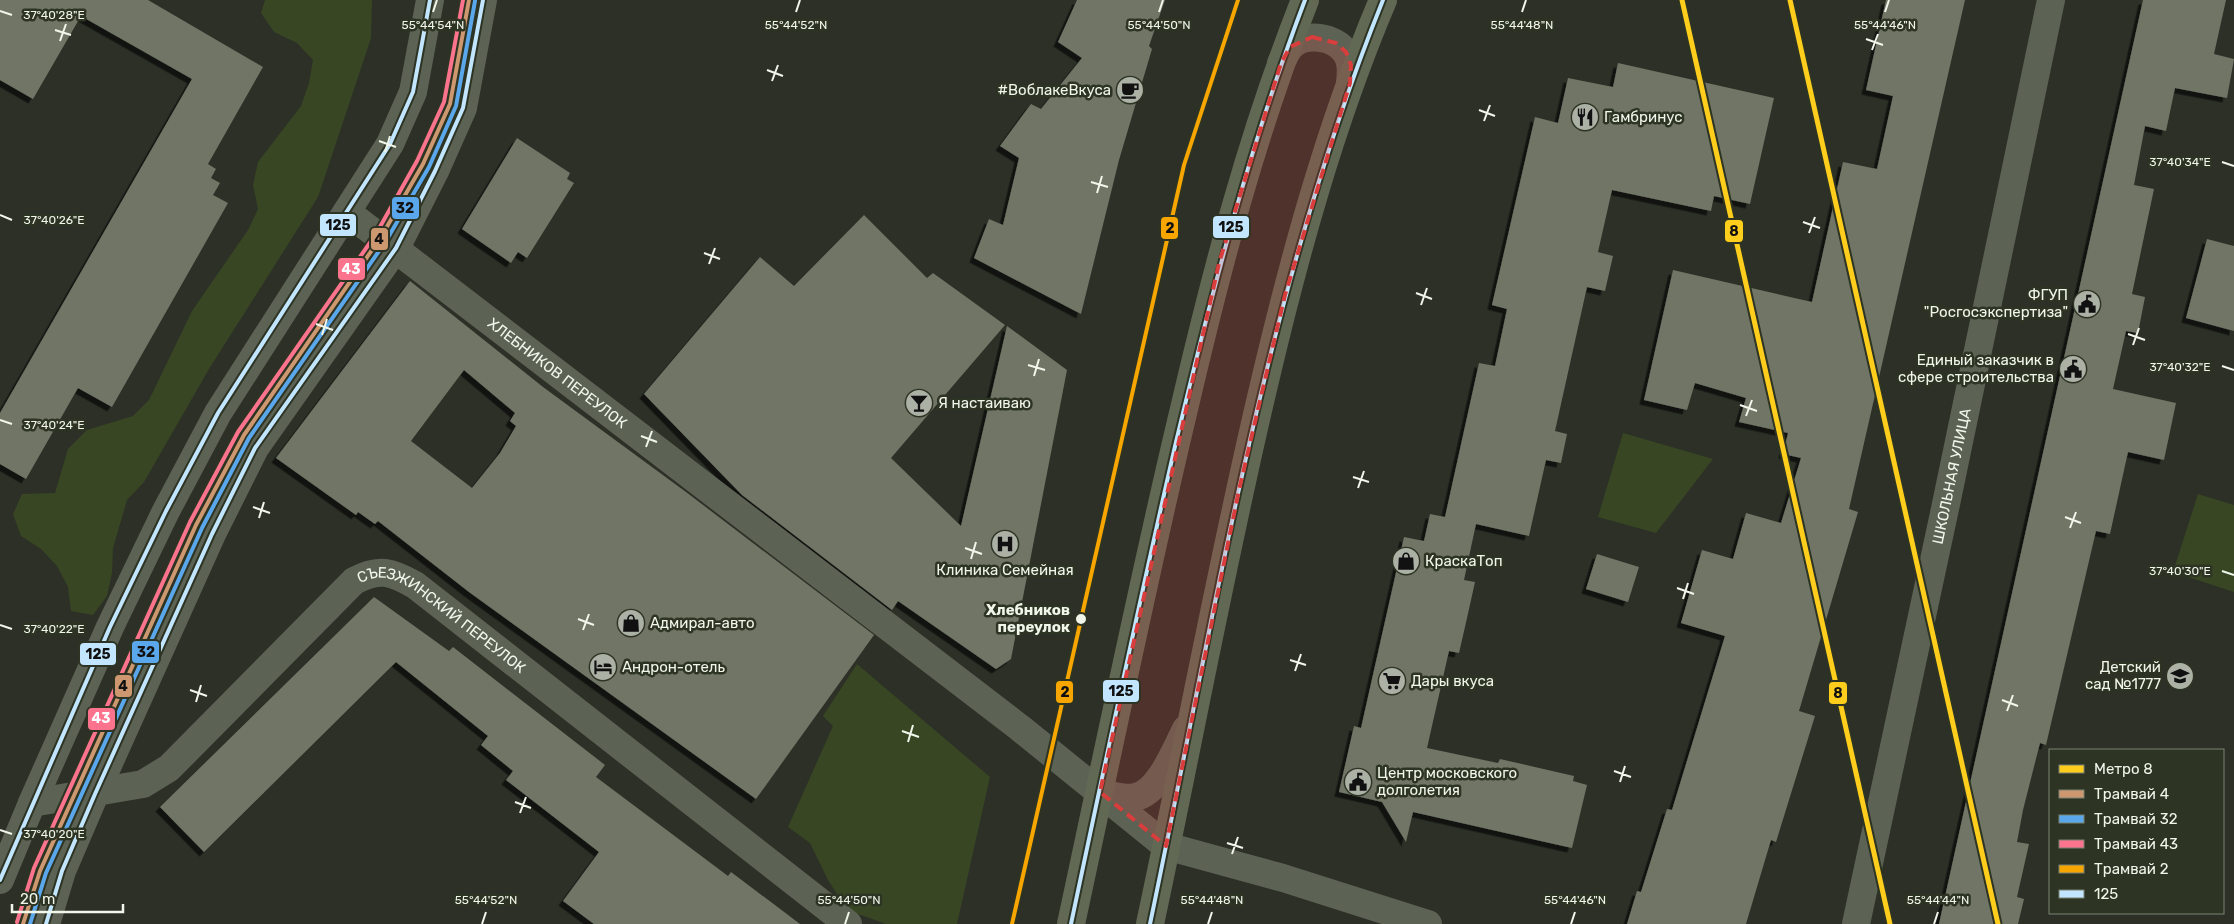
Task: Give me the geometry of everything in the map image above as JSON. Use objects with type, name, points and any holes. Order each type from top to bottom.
[{"type":"main road","points":[[1071,924],[1164,491],[1218,263],[1258,128],[1305,0]]},
{"type":"main road","points":[[1150,924],[1239,490],[1285,295],[1327,152],[1350,83],[1383,0]]},
{"type":"street","points":[[0,880],[110,627],[166,511],[218,413],[390,144],[413,92],[430,0]]},
{"type":"street","points":[[46,924],[62,871],[95,794],[212,534],[255,448],[396,248],[435,171],[463,108],[483,0]]},
{"type":"street","name":"ШКОЛЬНАЯ УЛИЦА","points":[[1856,924],[2051,0]]},
{"type":"street","points":[[1282,63],[1290,46],[1300,39],[1312,37],[1325,39],[1336,43],[1346,52],[1351,65],[1350,83]]},
{"type":"street","name":"ХЛЕБНИКОВ ПЕРЕУЛОК","points":[[348,212],[1100,792],[1166,846]]},
{"type":"street","name":"СЪЕЗЖИНСКИЙ ПЕРЕУЛОК","points":[[32,803],[95,794],[143,784],[169,768],[354,581],[368,573],[384,572],[398,576],[415,586],[848,924]]},
{"type":"street","name":"ХЛЕБНИКОВ ПЕРЕУЛОК","points":[[1100,792],[1114,796],[1136,797],[1153,786],[1170,761],[1194,712]]},
{"type":"street","points":[[1166,846],[1283,878],[1428,924]]},
{"type":"highlighted area","points":[[1312,37],[1336,43],[1346,52],[1351,65],[1350,83],[1285,295],[1239,490],[1166,846],[1100,792],[1219,263],[1281,63],[1290,47]]},
{"type":"green space","points":[[265,0],[372,0],[371,38],[318,197],[209,369],[144,482],[127,500],[113,548],[112,573],[107,596],[93,615],[71,611],[68,587],[57,566],[41,549],[21,536],[13,514],[22,494],[55,493],[68,449],[87,430],[133,416],[149,400],[192,311],[248,230],[258,209],[253,185],[258,162],[301,106],[309,83],[313,60],[297,43],[274,32],[261,13]]},
{"type":"green space","points":[[1623,433],[1713,459],[1656,533],[1598,517]]},
{"type":"green space","points":[[2198,494],[2234,505],[2234,592],[2173,572]]},
{"type":"green space","points":[[857,664],[990,777],[957,924],[886,924],[847,910],[828,880],[810,843],[788,827],[833,726],[823,716]]},
{"type":"building","points":[[0,0],[148,0],[263,67],[208,164],[216,169],[211,178],[220,183],[213,195],[228,203],[112,407],[78,388],[26,479],[0,464],[0,413],[192,79],[81,16],[33,99],[0,80]]},
{"type":"building","points":[[1077,0],[1165,0],[1149,46],[1152,49],[1119,160],[1081,314],[974,258],[989,219],[1003,225],[1019,158],[1000,146],[1031,104],[1041,109],[1082,58],[1058,42]]},
{"type":"building","points":[[1886,0],[1965,0],[1849,509],[1858,512],[1799,711],[1815,716],[1776,842],[1771,840],[1746,924],[1627,924],[1637,891],[1641,892],[1667,809],[1672,810],[1725,636],[1681,623],[1702,550],[1733,559],[1746,513],[1781,523],[1801,458],[1783,454],[1788,433],[1739,422],[1746,398],[1695,383],[1687,410],[1644,400],[1673,270],[1812,302],[1843,162],[1877,169],[1893,96],[1866,90]]},
{"type":"building","points":[[2143,0],[2226,0],[2214,54],[2234,59],[2227,98],[2175,88],[2166,131],[2145,126],[2134,185],[2154,189],[2132,294],[2145,297],[2138,333],[2126,331],[2113,389],[2176,403],[2164,460],[2128,452],[2110,534],[2096,531],[2046,745],[2040,743],[2023,810],[2017,842],[2029,844],[2017,897],[2024,899],[2018,924],[1939,924]]},
{"type":"building","points":[[1618,63],[1774,98],[1750,204],[1714,196],[1711,211],[1612,190],[1598,252],[1613,256],[1605,291],[1587,287],[1555,431],[1567,434],[1561,463],[1546,460],[1529,536],[1476,524],[1464,580],[1475,582],[1459,653],[1449,651],[1427,748],[1498,763],[1500,759],[1574,776],[1573,781],[1587,785],[1572,848],[1413,812],[1406,842],[1382,802],[1339,792],[1354,726],[1361,728],[1404,537],[1424,541],[1430,514],[1445,517],[1479,363],[1495,366],[1507,309],[1492,305],[1535,117],[1558,123],[1568,78],[1613,87]]},
{"type":"building","points":[[517,138],[570,173],[567,179],[574,183],[527,258],[518,252],[511,263],[462,229]]},
{"type":"building","points":[[864,215],[927,278],[933,273],[1005,325],[891,458],[961,526],[1007,326],[1067,370],[1011,659],[996,669],[898,601],[892,610],[742,495],[644,394],[760,257],[794,286]]},
{"type":"building","points":[[2207,239],[2234,246],[2234,331],[2186,318]]},
{"type":"building","points":[[410,281],[543,387],[686,492],[874,635],[756,799],[469,592],[378,521],[375,524],[358,512],[356,515],[276,458]],"holes":[[[464,370],[515,413],[510,421],[516,426],[500,453],[472,488],[411,441]]]},
{"type":"building","points":[[1597,554],[1639,567],[1628,602],[1586,589]]},
{"type":"building","points":[[374,597],[449,651],[453,647],[605,765],[596,777],[728,876],[731,872],[800,924],[594,924],[563,901],[599,852],[506,780],[513,771],[481,745],[488,736],[396,662],[204,852],[160,807]]},
{"type":"metro line","name":"8","points":[[1682,0],[1890,924]]},
{"type":"metro line","name":"8","points":[[1790,0],[1998,924]]},
{"type":"tram line","name":"43","points":[[17,922],[34,868],[190,522],[238,432],[376,234],[417,161],[444,102],[463,0]]},
{"type":"tram line","name":"4","points":[[23,924],[40,871],[196,525],[244,435],[381,237],[423,164],[450,104],[469,0]]},
{"type":"tram line","name":"2","points":[[1012,924],[1184,165],[1238,0]]},
{"type":"tram line","name":"32","points":[[30,924],[46,873],[202,528],[249,438],[386,241],[429,167],[456,106],[475,1]]},
{"type":"transit line","name":"125","points":[[0,880],[110,627],[166,511],[218,413],[390,144],[413,92],[430,0]]},
{"type":"transit line","name":"125","points":[[46,924],[62,871],[95,794],[212,534],[255,448],[396,248],[435,171],[463,108],[483,0]]},
{"type":"transit line","name":"125","points":[[1071,924],[1176,442],[1218,274],[1267,109],[1305,0]]},
{"type":"transit line","name":"125","points":[[1150,924],[1221,573],[1246,456],[1274,340],[1306,225],[1341,112],[1383,0]]},
{"type":"place","name":"#ВоблакеВкуса","points":[[1130,90]]},
{"type":"place","name":"Гамбринус","points":[[1585,117]]},
{"type":"place","name":"ФГУП \"Росгосэкспертиза\"","points":[[2087,304]]},
{"type":"place","name":"Единый заказчик в сфере строительства","points":[[2073,369]]},
{"type":"place","name":"Я настаиваю","points":[[919,403]]},
{"type":"place","name":"Клиника Семейная","points":[[1005,544]]},
{"type":"place","name":"КраскаТоп","points":[[1406,561]]},
{"type":"place","name":"Хлебников переулок","points":[[1081,619]]},
{"type":"place","name":"Адмирал-авто","points":[[631,623]]},
{"type":"place","name":"Андрон-отель","points":[[603,667]]},
{"type":"place","name":"Детский сад №1777","points":[[2180,676]]},
{"type":"place","name":"Дары вкуса","points":[[1392,681]]},
{"type":"place","name":"Центр московского долголетия","points":[[1358,782]]}]
